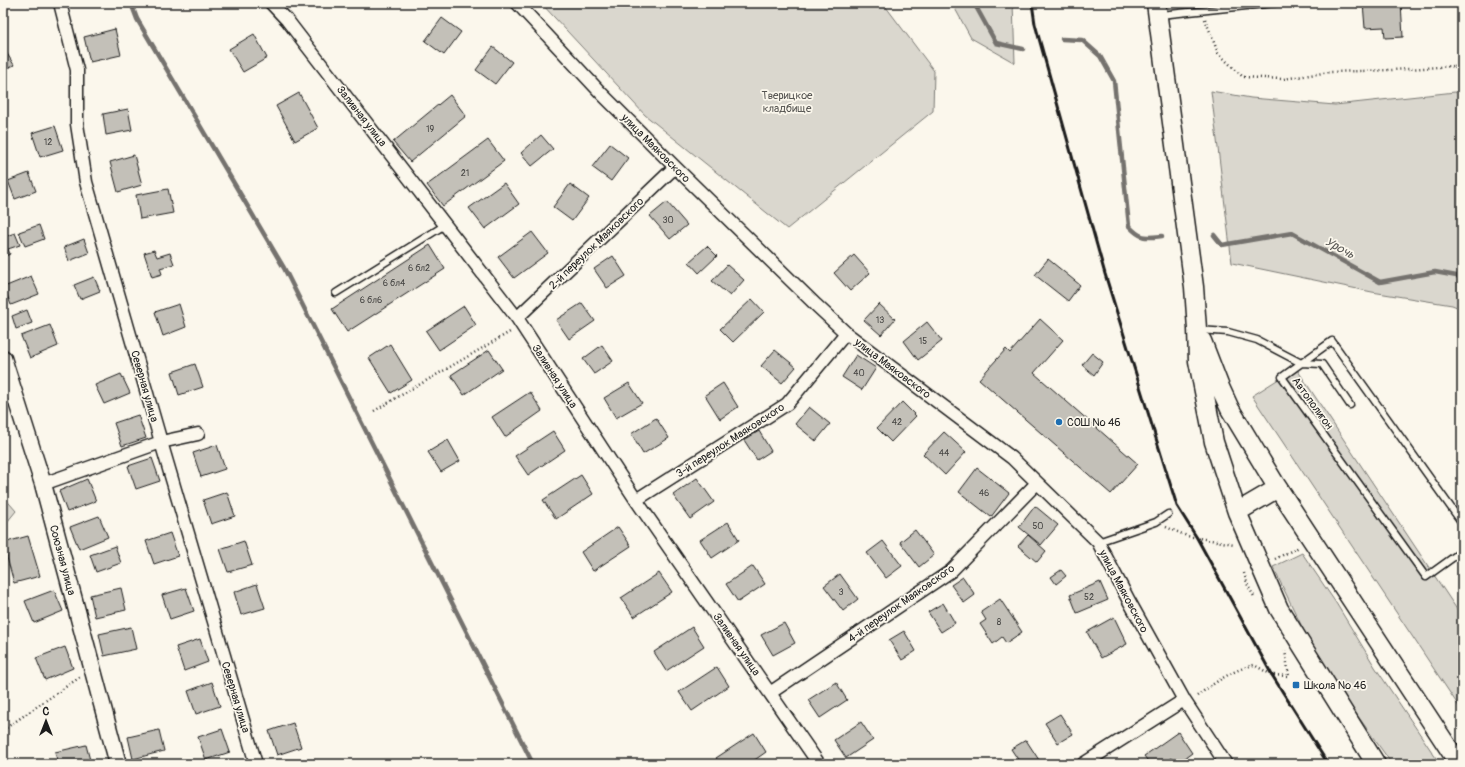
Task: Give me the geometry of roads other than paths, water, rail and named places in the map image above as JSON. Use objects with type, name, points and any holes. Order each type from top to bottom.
[{"type":"main road","points":[[1157,9],[1194,287],[1198,361],[1214,442],[1237,512],[1279,609],[1376,764]]},
{"type":"main road","points":[[1197,329],[1230,409],[1278,488],[1459,764]]},
{"type":"main road","points":[[1237,512],[1278,488]]},
{"type":"street","name":"Северная улица","points":[[60,3],[77,70],[77,124],[86,182],[256,764]]},
{"type":"street","name":"Заливная улица","points":[[271,3],[287,20],[519,322],[636,500],[819,764]]},
{"type":"street","name":"улица Маяковского","points":[[517,3],[601,93],[846,333],[1012,458],[1098,542],[1185,701],[1226,764]]},
{"type":"street","name":"2-й переулок Маяковского","points":[[519,322],[675,167]]},
{"type":"street","name":"3-й переулок Маяковского","points":[[636,500],[786,404],[846,333]]},
{"type":"street","name":"Союзная улица","points":[[3,358],[43,484],[118,764]]},
{"type":"street","points":[[43,484],[161,442],[198,434]]},
{"type":"street","name":"4-й переулок Маяковского","points":[[770,692],[951,571],[1037,483]]},
{"type":"street","points":[[1083,764],[1185,701]]},
{"type":"lane","points":[[1157,9],[1202,11],[1275,3]]},
{"type":"lane","points":[[336,293],[445,225]]},
{"type":"lane","points":[[1197,329],[1228,332],[1257,340],[1301,363],[1322,364],[1350,405]]},
{"type":"lane","name":"Автополигон","points":[[1462,522],[1332,341],[1282,377],[1426,577],[1462,551]]},
{"type":"lane","points":[[1098,542],[1156,522],[1168,514]]},
{"type":"waterway","points":[[131,3],[137,19],[284,268],[533,764]]},
{"type":"waterway","name":"Урочь","points":[[974,3],[996,43],[1023,49]]},
{"type":"waterway","name":"Урочь","points":[[1062,39],[1082,40],[1100,56],[1114,81],[1129,226],[1144,237],[1162,236]]},
{"type":"waterway","name":"Урочь","points":[[1214,235],[1222,245],[1292,233],[1380,282],[1435,272],[1462,277]]},
{"type":"railway","points":[[1032,3],[1035,24],[1105,274],[1177,506],[1197,538],[1272,675],[1328,764]]},
{"type":"place","name":"СОШ № 46","points":[[1059,422]]},
{"type":"place","name":"Школа № 46","points":[[1296,685]]},
{"type":"park label","name":"Тверицкое кладбище","points":[[787,101]]}]
